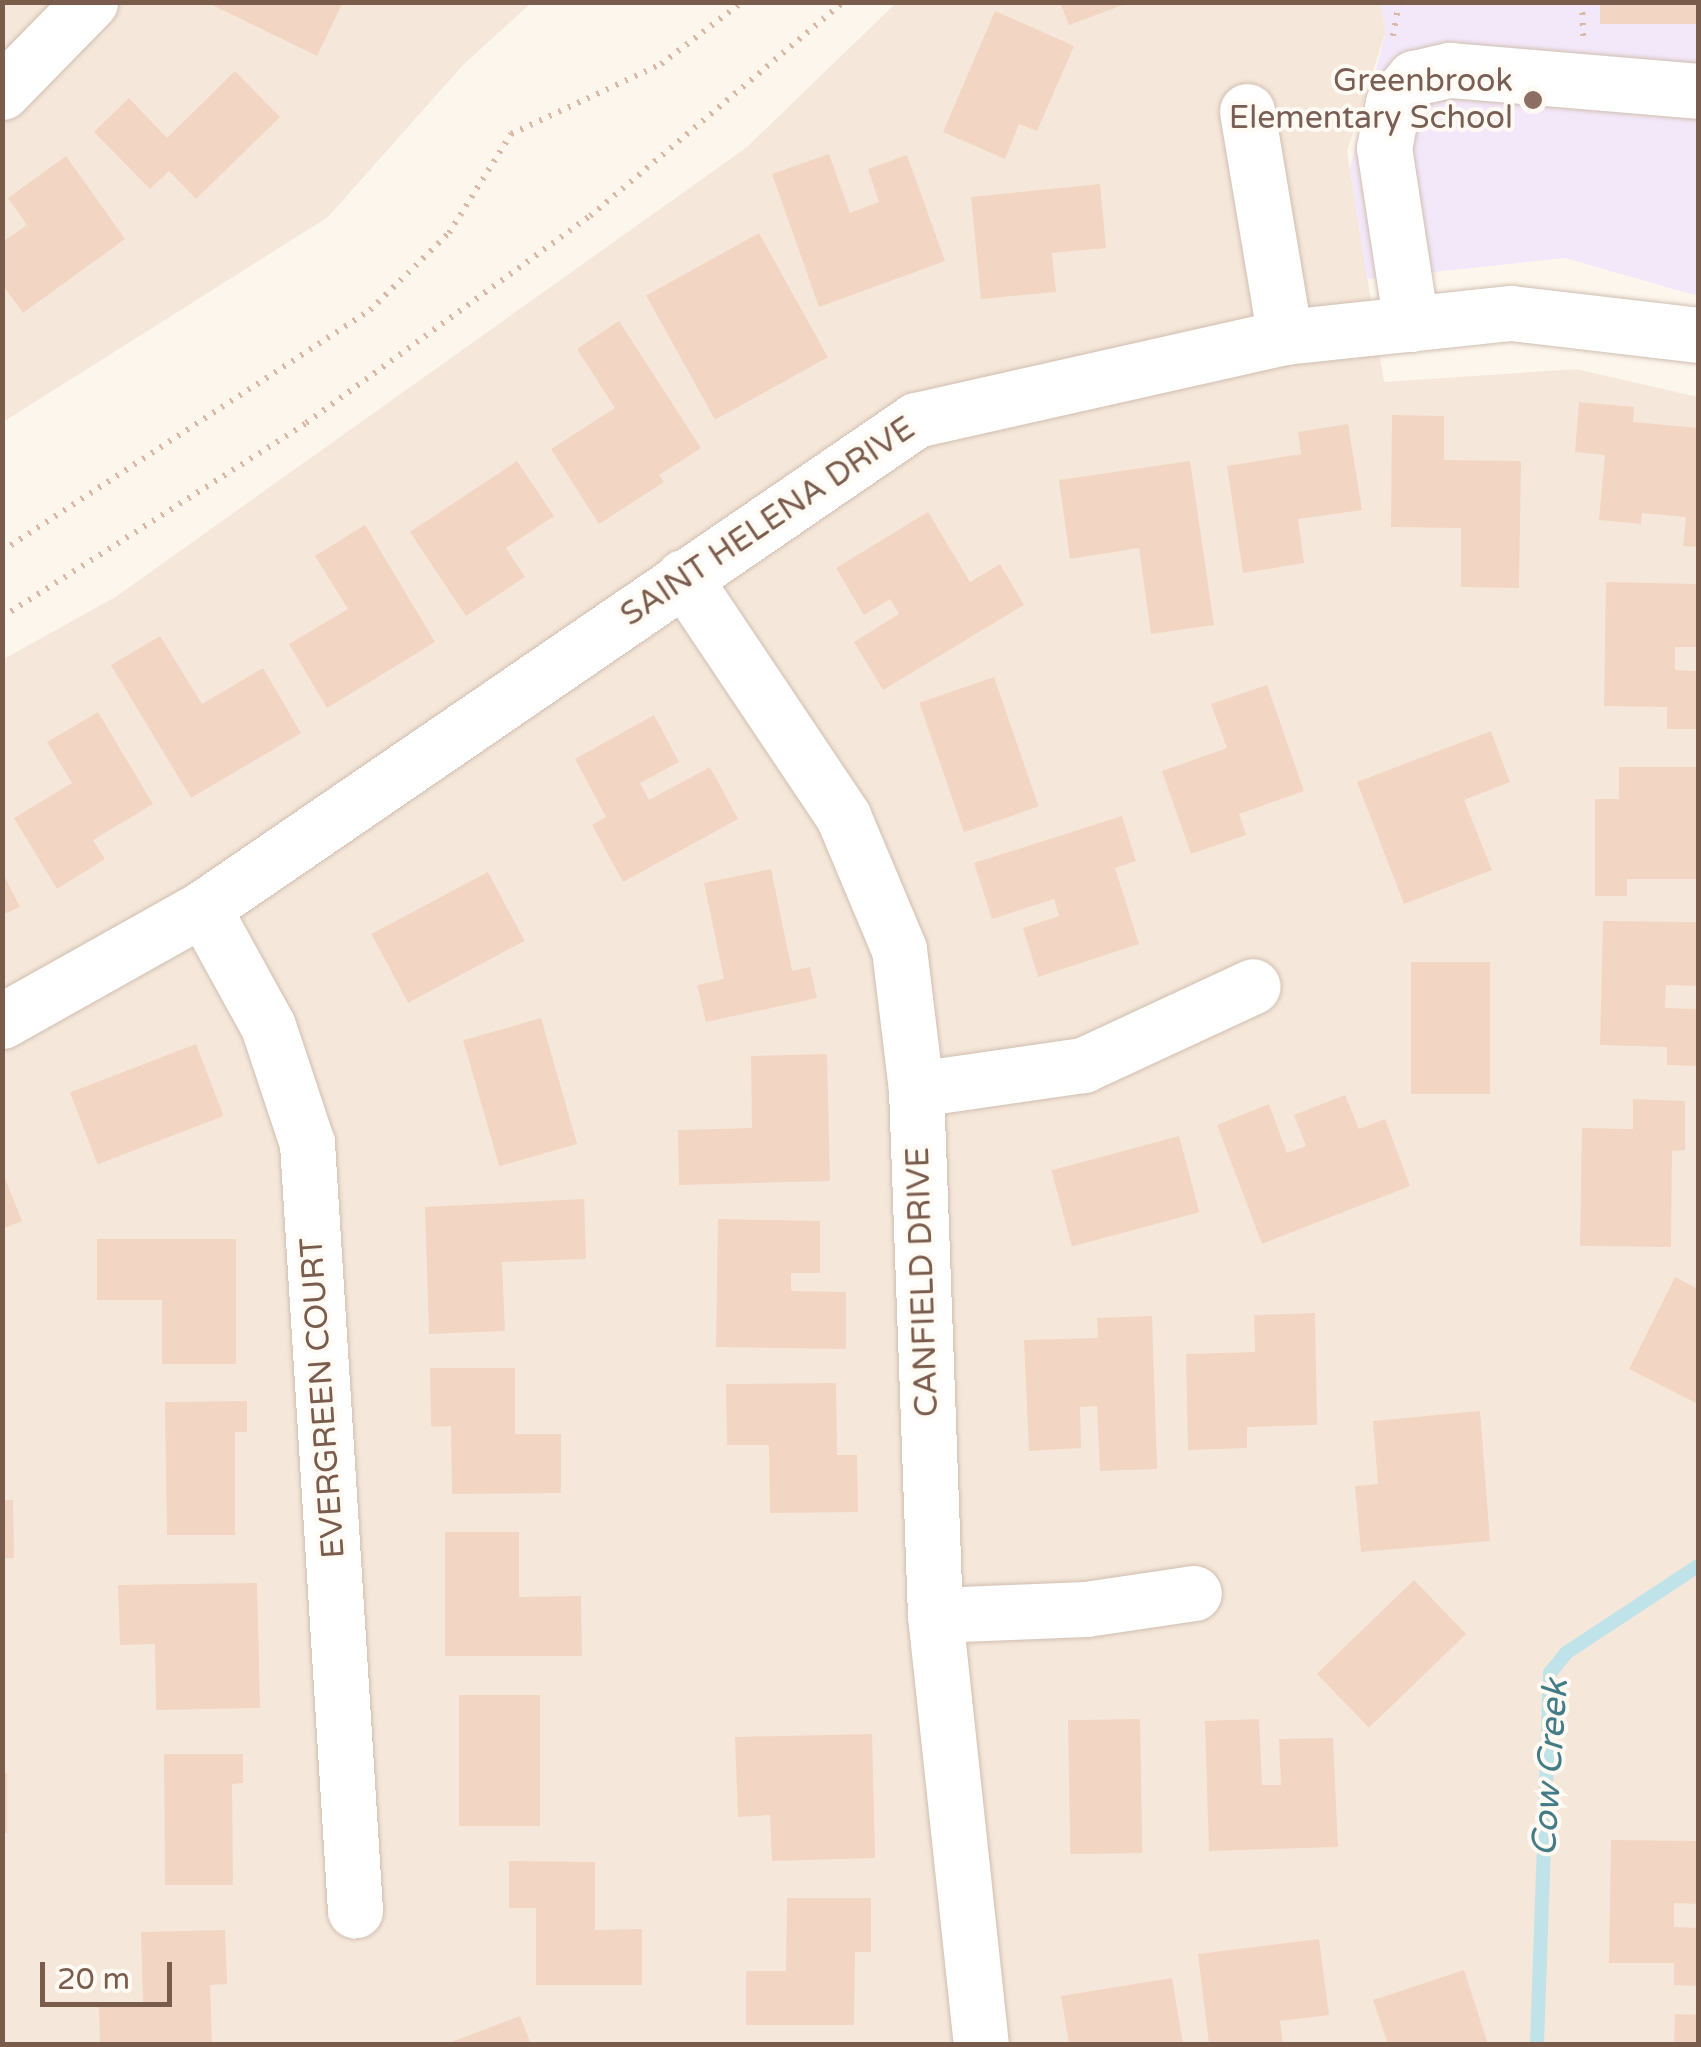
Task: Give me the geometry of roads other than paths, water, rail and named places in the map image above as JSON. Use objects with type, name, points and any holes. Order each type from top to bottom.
[{"type":"street","points":[[2,92],[90,2]]},
{"type":"street","points":[[1411,324],[1384,148],[1394,103],[1414,78],[1450,70],[1698,90]]},
{"type":"street","points":[[1247,111],[1285,338]]},
{"type":"street","name":"SAINT HELENA DRIVE","points":[[2,1021],[202,908],[916,420],[1285,338],[1511,312],[1698,336]]},
{"type":"street","name":"CANFIELD DRIVE","points":[[683,578],[843,816],[899,949],[916,1089],[935,1615],[981,2044]]},
{"type":"street","name":"EVERGREEN COURT","points":[[202,908],[268,1026],[308,1144],[355,1910]]},
{"type":"street","points":[[916,1089],[1084,1065],[1253,986]]},
{"type":"street","points":[[935,1615],[1086,1609],[1194,1593]]},
{"type":"waterway","name":"Cow Creek","points":[[1537,2044],[1550,1673],[1566,1653],[1698,1566]]},
{"type":"place","name":"Greenbrook Elementary School","points":[[1533,100]]}]
